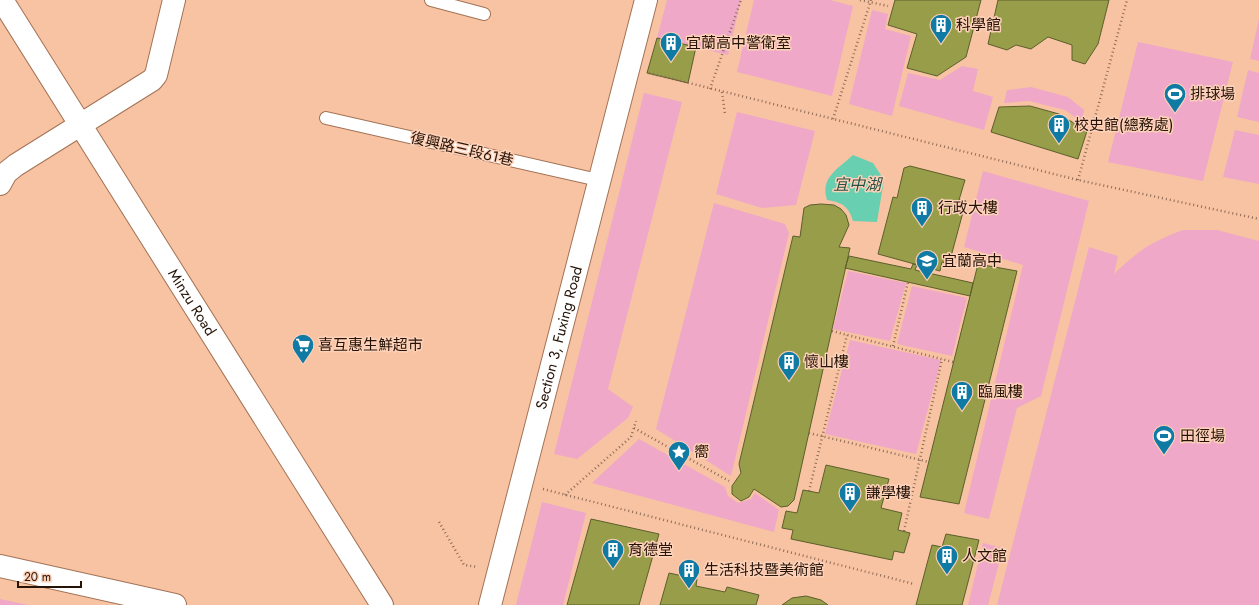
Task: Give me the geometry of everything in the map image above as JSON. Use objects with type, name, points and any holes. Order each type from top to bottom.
[{"type":"street","name":"Minzu Road","points":[[2,0],[382,605]]},
{"type":"street","points":[[2,176],[16,165],[152,80],[156,75],[174,0]]},
{"type":"street","name":"Section 3, Fuxing Road","points":[[490,605],[627,67],[646,0]]},
{"type":"street","points":[[0,566],[175,605]]},
{"type":"lane","points":[[431,0],[484,14]]},
{"type":"lane","name":"復興路三段61巷","points":[[326,118],[598,180]]},
{"type":"path","points":[[710,89],[741,0]]},
{"type":"path","points":[[860,0],[888,6]]},
{"type":"path","points":[[1078,180],[1127,0]]},
{"type":"path","points":[[833,119],[870,1]]},
{"type":"path","points":[[627,67],[1078,180],[1259,219]]},
{"type":"path","points":[[722,92],[725,114]]},
{"type":"path","points":[[893,346],[908,282]]},
{"type":"path","points":[[832,331],[953,362]]},
{"type":"path","points":[[809,491],[846,334]]},
{"type":"path","points":[[904,531],[942,360]]},
{"type":"path","points":[[565,495],[631,437],[636,421]]},
{"type":"path","points":[[634,428],[729,481]]},
{"type":"path","points":[[809,433],[929,462]]},
{"type":"path","points":[[521,484],[914,584]]},
{"type":"path","points":[[439,522],[464,565],[498,570]]},
{"type":"shaded area","points":[[667,0],[741,0],[728,55],[657,38]]},
{"type":"shaded area","points":[[754,0],[830,0],[853,6],[832,96],[737,72]]},
{"type":"shaded area","points":[[872,10],[888,14],[885,29],[911,36],[892,116],[849,104]]},
{"type":"shaded area","points":[[1259,19],[1259,61],[1250,59]]},
{"type":"shaded area","points":[[1138,42],[1233,62],[1203,181],[1108,162]]},
{"type":"shaded area","points":[[962,66],[978,69],[973,91],[993,97],[984,130],[899,106],[908,73],[940,80]]},
{"type":"shaded area","points":[[1248,70],[1259,73],[1259,122],[1237,117]]},
{"type":"shaded area","points":[[1031,87],[1068,97],[1084,110],[1082,122],[1065,110],[1029,101],[1004,103],[1007,90]]},
{"type":"shaded area","points":[[644,93],[682,102],[608,389],[633,407],[628,418],[577,459],[554,454]]},
{"type":"shaded area","points":[[737,112],[815,131],[796,205],[762,208],[716,194]]},
{"type":"shaded area","points":[[1235,130],[1259,135],[1259,184],[1223,177]]},
{"type":"shaded area","points":[[983,171],[1089,201],[1041,396],[1017,408],[989,519],[964,513],[1023,265],[964,247]]},
{"type":"shaded area","points":[[714,203],[785,224],[789,233],[731,476],[656,429]]},
{"type":"shaded area","name":"田徑場","points":[[1183,230],[1217,230],[1259,241],[1259,605],[997,605],[1089,247],[1118,256],[1114,274],[1138,253],[1154,243]]},
{"type":"shaded area","points":[[848,271],[906,283],[890,341],[833,329]]},
{"type":"shaded area","points":[[912,286],[967,298],[952,356],[897,344]]},
{"type":"shaded area","points":[[850,340],[941,360],[916,454],[825,434]]},
{"type":"shaded area","points":[[639,439],[725,487],[728,496],[738,503],[751,499],[755,493],[779,510],[774,532],[592,483]]},
{"type":"shaded area","points":[[542,502],[586,513],[563,605],[516,605]]},
{"type":"shaded area","points":[[983,543],[1003,548],[988,605],[968,605]]},
{"type":"shaded area","points":[[0,599],[28,605],[0,605]]},
{"type":"water","name":"宜中湖","points":[[853,155],[873,163],[884,180],[877,222],[853,221],[849,212],[844,206],[837,202],[827,200],[825,192],[828,179],[836,169]]},
{"type":"building","name":"科學館","points":[[895,0],[981,0],[966,57],[937,76],[907,68],[917,34],[888,25]]},
{"type":"building","points":[[998,0],[1109,0],[1098,44],[1085,64],[1072,60],[1072,45],[1048,37],[1031,49],[1016,45],[1007,50],[988,44]]},
{"type":"building","name":"宜蘭高中警衛室","points":[[657,38],[696,47],[688,83],[647,73]]},
{"type":"building","name":"校史館(總務處)","points":[[1030,106],[1059,114],[1087,131],[1078,159],[991,132],[999,107]]},
{"type":"building","name":"行政大樓","points":[[910,166],[965,180],[959,200],[966,201],[949,264],[942,262],[940,271],[878,254],[893,197],[897,198],[904,168]]},
{"type":"building","name":"懷山樓","points":[[810,205],[834,205],[841,209],[846,215],[849,225],[839,247],[850,248],[794,500],[788,506],[781,507],[754,489],[749,497],[741,501],[732,494],[732,486],[741,473],[739,464],[793,236],[800,237],[804,208]]},
{"type":"building","points":[[849,256],[911,269],[913,264],[917,265],[915,270],[973,283],[970,296],[845,268]]},
{"type":"building","name":"臨風樓","points":[[978,264],[1017,271],[959,504],[920,497]]},
{"type":"building","name":"謙學樓","points":[[826,465],[889,479],[881,508],[902,513],[898,530],[910,533],[904,553],[894,551],[892,560],[791,539],[793,530],[782,528],[786,511],[797,513],[803,490],[819,493]]},
{"type":"building","name":"育德堂","points":[[591,519],[659,534],[639,605],[567,605]]},
{"type":"building","name":"人文館","points":[[946,534],[979,540],[962,605],[916,605],[932,545],[942,547]]},
{"type":"building","name":"生活科技暨美術館","points":[[669,573],[697,579],[696,586],[725,592],[727,587],[759,595],[756,605],[660,605]]},
{"type":"building","points":[[806,596],[821,600],[828,605],[782,605],[792,598]]},
{"type":"place","name":"科學館","points":[[941,44]]},
{"type":"place","name":"宜蘭高中警衛室","points":[[671,62]]},
{"type":"place","name":"排球場","points":[[1175,114]]},
{"type":"place","name":"校史館(總務處)","points":[[1059,144]]},
{"type":"place","name":"行政大樓","points":[[922,228]]},
{"type":"place","name":"宜蘭高中","points":[[927,280]]},
{"type":"place","name":"喜互惠生鮮超市","points":[[303,364]]},
{"type":"place","name":"懷山樓","points":[[789,382]]},
{"type":"place","name":"臨風樓","points":[[962,412]]},
{"type":"place","name":"田徑場","points":[[1164,456]]},
{"type":"place","name":"嚮","points":[[679,472]]},
{"type":"place","name":"謙學樓","points":[[850,512]]},
{"type":"place","name":"育德堂","points":[[613,570]]},
{"type":"place","name":"人文館","points":[[947,576]]},
{"type":"place","name":"生活科技暨美術館","points":[[689,590]]}]
